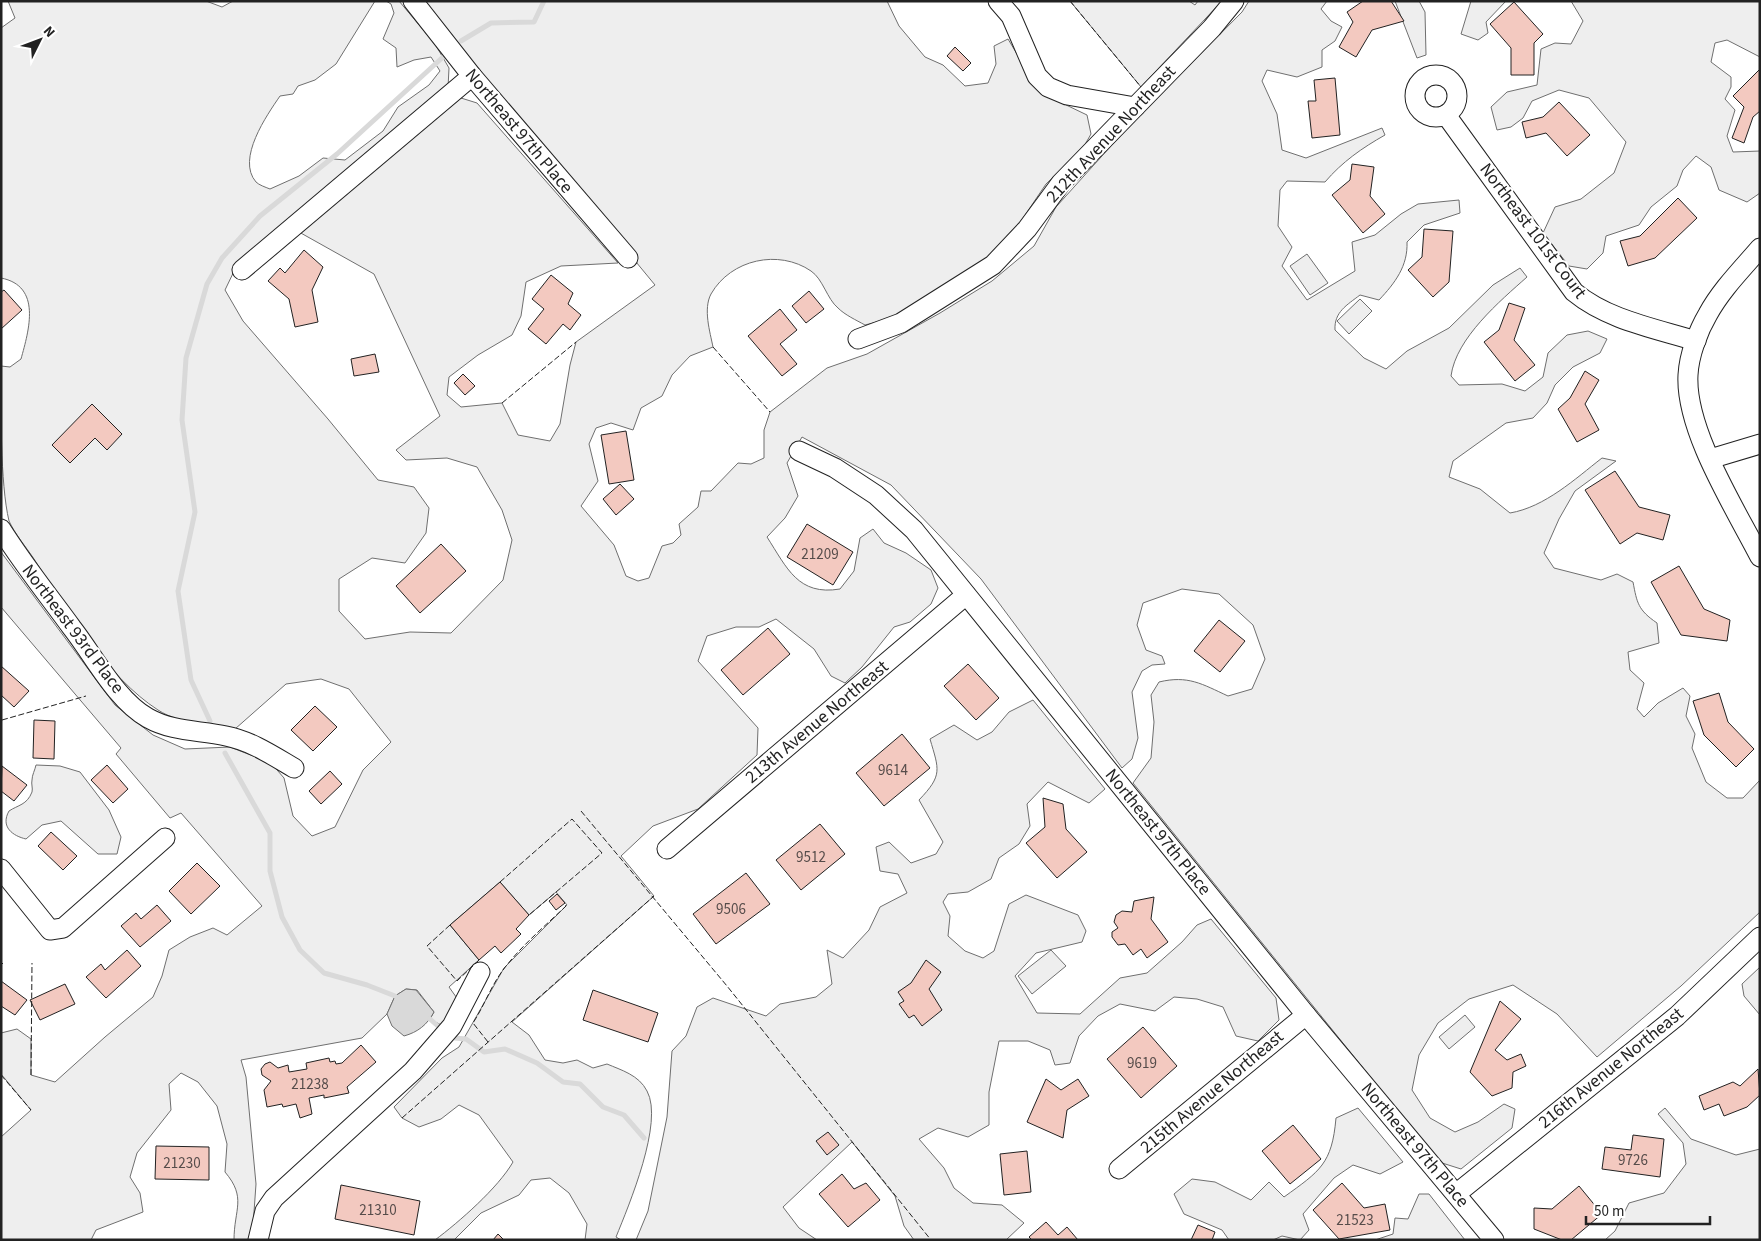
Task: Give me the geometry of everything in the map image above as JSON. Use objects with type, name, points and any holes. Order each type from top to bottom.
[{"type":"street","name":"Northeast 97th Place","points":[[413,1],[472,76],[628,258]]},
{"type":"street","points":[[998,1],[1011,16],[1037,76],[1048,87],[1067,95],[1135,107]]},
{"type":"street","name":"212th Avenue Northeast","points":[[858,339],[901,323],[993,265],[1027,229],[1060,183],[1212,28],[1234,1]]},
{"type":"street","points":[[242,270],[472,76]]},
{"type":"street","name":"Northeast 101st Court","points":[[1446,115],[1574,292],[1590,304],[1620,318],[1696,341]]},
{"type":"street","points":[[1760,248],[1708,313],[1696,341],[1688,374],[1690,408],[1710,459],[1760,557]]},
{"type":"street","points":[[1710,459],[1760,444]]},
{"type":"street","name":"Northeast 97th Place","points":[[799,452],[835,468],[876,495],[914,530],[1306,1015],[1494,1240]]},
{"type":"street","name":"Northeast 93rd Place","points":[[1,529],[40,588],[72,627],[112,684],[147,717],[172,728],[225,736],[253,744],[294,768]]},
{"type":"street","name":"213th Avenue Northeast","points":[[667,850],[966,595]]},
{"type":"street","points":[[1,869],[50,930],[63,928],[165,838]]},
{"type":"street","name":"216th Avenue Northeast","points":[[1456,1194],[1677,1016],[1760,937]]},
{"type":"street","points":[[258,1240],[265,1211],[274,1198],[414,1071],[452,1026],[480,972]]},
{"type":"street","name":"215th Avenue Northeast","points":[[1119,1169],[1306,1015]]},
{"type":"shaded area","points":[[8,1],[206,1],[222,7],[233,1],[375,1],[336,64],[315,80],[298,86],[293,94],[280,96],[261,125],[251,150],[249,162],[256,182],[270,189],[299,176],[323,158],[345,160],[383,131],[398,107],[429,85],[440,71],[431,57],[414,60],[397,67],[396,48],[383,39],[394,13],[391,4],[386,1],[399,1],[435,44],[449,68],[448,88],[237,265],[225,290],[243,321],[378,480],[414,487],[429,508],[426,533],[405,563],[372,558],[339,579],[339,611],[365,639],[410,632],[451,633],[503,580],[512,540],[502,510],[477,467],[447,458],[406,460],[396,450],[440,416],[374,274],[299,232],[461,98],[477,103],[618,263],[561,266],[526,282],[521,316],[512,335],[478,355],[449,377],[447,395],[461,407],[502,403],[518,435],[550,441],[560,424],[576,342],[655,285],[421,1],[887,1],[899,26],[925,57],[943,65],[965,86],[988,83],[996,64],[994,46],[1008,39],[1020,59],[1062,103],[1087,115],[1091,134],[1083,148],[1046,184],[1019,224],[990,258],[896,317],[865,325],[847,315],[834,304],[819,279],[811,271],[785,260],[756,261],[731,273],[720,282],[711,294],[708,306],[708,320],[713,347],[690,356],[672,375],[662,396],[641,408],[633,430],[611,423],[596,428],[589,444],[598,481],[581,506],[614,545],[626,576],[638,581],[649,578],[662,546],[673,543],[681,535],[679,524],[698,507],[701,491],[711,491],[738,463],[751,464],[764,458],[764,430],[770,412],[827,368],[867,354],[992,281],[1034,246],[1056,207],[1129,126],[1242,12],[1249,1],[1327,1],[1321,9],[1331,21],[1342,27],[1335,41],[1322,50],[1322,67],[1297,77],[1267,70],[1262,81],[1277,114],[1282,150],[1306,158],[1382,128],[1385,135],[1353,156],[1325,182],[1287,181],[1280,190],[1278,226],[1292,247],[1282,266],[1307,300],[1355,271],[1352,242],[1375,235],[1401,214],[1418,204],[1459,200],[1460,213],[1424,225],[1407,242],[1403,266],[1379,300],[1360,295],[1339,314],[1335,330],[1364,358],[1386,369],[1407,351],[1449,328],[1493,285],[1520,268],[1527,277],[1492,309],[1470,334],[1461,348],[1451,376],[1459,385],[1502,384],[1525,391],[1543,377],[1548,353],[1567,335],[1588,331],[1607,339],[1600,353],[1573,367],[1555,385],[1547,403],[1533,418],[1506,423],[1453,461],[1449,477],[1480,489],[1510,513],[1535,505],[1559,491],[1602,458],[1616,461],[1575,491],[1559,519],[1544,553],[1554,568],[1601,580],[1617,574],[1633,582],[1639,606],[1657,623],[1659,643],[1628,652],[1630,670],[1644,683],[1637,709],[1644,717],[1658,703],[1683,688],[1690,696],[1686,716],[1695,734],[1692,748],[1706,782],[1727,798],[1743,798],[1760,780],[1760,912],[1681,986],[1597,1057],[1557,1014],[1513,985],[1469,999],[1438,1023],[1419,1055],[1412,1090],[1430,1118],[1455,1132],[1478,1122],[1504,1104],[1515,1109],[1512,1128],[1461,1169],[1439,1162],[1133,783],[1151,758],[1154,722],[1151,695],[1159,682],[1187,680],[1202,684],[1228,696],[1252,689],[1265,659],[1253,625],[1219,594],[1182,589],[1143,603],[1137,625],[1146,650],[1162,656],[1165,664],[1152,665],[1142,671],[1132,692],[1138,738],[1132,759],[1122,768],[981,579],[891,485],[802,437],[787,463],[798,496],[785,518],[767,537],[795,577],[804,584],[814,588],[826,590],[840,589],[854,571],[860,538],[873,529],[884,543],[906,553],[931,570],[938,588],[931,604],[910,622],[894,627],[862,667],[845,683],[831,676],[814,649],[776,619],[759,627],[736,627],[707,636],[698,661],[758,728],[757,755],[698,809],[653,826],[621,856],[654,896],[512,1022],[529,1035],[545,1060],[563,1063],[577,1060],[593,1068],[607,1064],[635,1077],[644,1085],[647,1091],[651,1105],[648,1142],[636,1185],[616,1237],[621,1240],[585,1240],[587,1224],[569,1193],[550,1178],[531,1180],[519,1195],[481,1213],[454,1240],[435,1240],[455,1224],[498,1183],[513,1162],[479,1115],[459,1105],[441,1119],[419,1127],[402,1118],[394,1107],[442,1058],[459,1047],[504,968],[567,905],[556,892],[529,915],[500,882],[450,925],[479,960],[449,987],[459,1001],[443,1026],[430,1019],[434,1012],[417,990],[406,989],[395,996],[387,1014],[362,1038],[241,1060],[246,1077],[256,1184],[252,1240],[234,1240],[238,1197],[232,1181],[225,1172],[227,1144],[217,1106],[198,1082],[181,1073],[169,1084],[171,1110],[137,1153],[130,1177],[140,1193],[143,1212],[96,1230],[91,1240],[1,1240],[1,1137],[31,1110],[1,1074],[1,1033],[17,1029],[31,1039],[31,1075],[55,1082],[153,997],[162,976],[169,950],[190,937],[213,928],[227,935],[262,906],[181,813],[170,818],[116,754],[121,748],[1,607],[1,552],[115,705],[153,735],[185,749],[230,747],[271,763],[284,778],[293,816],[312,836],[335,827],[363,770],[391,742],[349,689],[321,679],[286,684],[235,729],[186,722],[158,710],[122,680],[89,641],[11,526],[4,487],[1,366],[10,367],[21,359],[29,323],[29,311],[23,290],[14,283],[1,278],[1,28],[15,18]]},
{"type":"shaded area","points":[[1070,1],[1189,1],[1195,5],[1198,1],[1222,1],[1141,87]]},
{"type":"shaded area","points":[[1395,1],[1419,1],[1425,12],[1426,55],[1417,58]]},
{"type":"shaded area","points":[[1471,1],[1506,1],[1486,22],[1488,33],[1478,40],[1461,34]]},
{"type":"shaded area","points":[[1571,1],[1760,1],[1760,57],[1727,40],[1715,43],[1711,62],[1731,77],[1731,87],[1725,99],[1735,110],[1727,136],[1733,152],[1760,151],[1760,193],[1747,202],[1719,190],[1711,167],[1696,156],[1683,170],[1677,186],[1651,207],[1639,225],[1606,236],[1603,253],[1587,269],[1569,266],[1543,233],[1555,207],[1581,199],[1614,173],[1626,142],[1589,98],[1559,90],[1532,101],[1523,118],[1511,127],[1497,130],[1491,107],[1507,92],[1537,85],[1541,49],[1555,43],[1571,44],[1583,21]]},
{"type":"shaded area","points":[[1307,254],[1328,283],[1310,295],[1290,266]]},
{"type":"shaded area","points":[[1360,299],[1372,311],[1349,334],[1337,321]]},
{"type":"shaded area","points":[[1033,700],[1105,789],[1089,803],[1048,782],[1027,804],[1030,826],[1019,844],[999,858],[991,879],[968,892],[948,894],[943,902],[950,916],[948,936],[965,951],[983,958],[994,951],[1009,904],[1026,895],[1078,915],[1086,931],[1082,942],[1036,953],[1015,976],[1037,1013],[1080,1014],[1120,978],[1147,973],[1182,942],[1197,925],[1211,919],[1276,998],[1279,1020],[1258,1041],[1236,1036],[1223,1007],[1197,999],[1174,997],[1155,1011],[1120,1004],[1098,1016],[1079,1036],[1070,1063],[1055,1065],[1050,1050],[1028,1041],[999,1041],[989,1092],[989,1125],[968,1137],[938,1128],[919,1139],[944,1168],[954,1188],[973,1203],[1002,1205],[1024,1223],[1006,1240],[914,1240],[904,1226],[895,1196],[852,1142],[783,1207],[799,1228],[817,1240],[636,1240],[648,1211],[667,1117],[672,1051],[686,1036],[697,1007],[713,998],[766,1016],[780,1004],[816,997],[832,984],[827,950],[843,958],[869,930],[880,907],[907,893],[898,874],[880,871],[876,847],[889,842],[911,863],[936,854],[943,842],[919,800],[932,784],[937,772],[930,739],[954,725],[977,740],[992,732],[1009,712]]},
{"type":"shaded area","points":[[36,765],[60,766],[80,772],[109,810],[121,837],[117,854],[98,854],[61,821],[42,825],[26,839],[17,836],[9,830],[6,822],[9,811],[25,802],[30,796],[32,776]]},
{"type":"shaded area","points":[[1051,950],[1066,966],[1032,994],[1018,976]]},
{"type":"shaded area","points":[[1760,967],[1760,1015],[1744,996],[1742,984]]},
{"type":"shaded area","points":[[406,989],[416,990],[434,1012],[422,1027],[404,1036],[392,1026],[387,1014],[395,996]]},
{"type":"shaded area","points":[[1465,1015],[1475,1027],[1449,1049],[1439,1037]]},
{"type":"shaded area","points":[[1358,1108],[1403,1162],[1380,1174],[1353,1165],[1334,1178],[1303,1214],[1309,1230],[1300,1240],[1282,1236],[1273,1240],[1229,1240],[1222,1230],[1184,1214],[1174,1194],[1192,1179],[1215,1182],[1251,1200],[1269,1182],[1284,1197],[1307,1180],[1322,1165],[1331,1146],[1336,1118]]},
{"type":"shaded area","points":[[1665,1108],[1691,1139],[1736,1155],[1760,1149],[1760,1240],[1605,1240],[1615,1231],[1629,1203],[1664,1193],[1686,1164],[1683,1143],[1658,1114]]},
{"type":"shaded area","points":[[1419,1194],[1429,1194],[1465,1240],[1375,1240],[1393,1234],[1395,1218],[1408,1219]]},
{"type":"building","points":[[1363,1],[1391,1],[1404,21],[1372,30],[1356,57],[1339,47],[1353,22],[1347,12]]},
{"type":"building","points":[[1514,2],[1543,34],[1534,43],[1534,75],[1511,75],[1511,48],[1490,24]]},
{"type":"building","points":[[955,47],[971,63],[963,71],[947,56]]},
{"type":"building","points":[[1760,69],[1760,111],[1753,117],[1744,143],[1732,138],[1744,107],[1733,96]]},
{"type":"building","points":[[1335,78],[1340,135],[1312,138],[1308,101],[1316,101],[1314,80]]},
{"type":"building","points":[[1559,102],[1590,135],[1567,156],[1546,133],[1526,138],[1522,122],[1543,117]]},
{"type":"building","points":[[1352,164],[1374,167],[1370,196],[1385,214],[1363,233],[1332,195],[1350,180]]},
{"type":"building","points":[[1678,198],[1697,218],[1655,258],[1628,266],[1620,241],[1640,236]]},
{"type":"building","points":[[1424,229],[1453,231],[1449,282],[1433,297],[1408,270],[1422,257]]},
{"type":"building","points":[[304,250],[323,267],[312,290],[318,322],[295,327],[289,299],[268,281],[280,268],[285,273]]},
{"type":"building","points":[[551,275],[573,293],[568,304],[581,315],[570,330],[563,324],[546,344],[528,329],[544,309],[532,299]]},
{"type":"building","points":[[4,290],[22,310],[1,329],[1,292]]},
{"type":"building","points":[[809,291],[824,309],[806,323],[792,306]]},
{"type":"building","points":[[1509,303],[1525,308],[1514,340],[1535,365],[1515,381],[1484,342],[1499,330]]},
{"type":"building","points":[[780,309],[797,330],[780,344],[797,364],[782,376],[748,336]]},
{"type":"building","points":[[375,354],[379,372],[354,376],[351,359]]},
{"type":"building","points":[[1585,371],[1599,380],[1585,404],[1599,430],[1577,442],[1558,409],[1570,398]]},
{"type":"building","points":[[463,374],[475,386],[465,395],[454,383]]},
{"type":"building","points":[[92,404],[122,434],[107,450],[95,438],[70,463],[52,445]]},
{"type":"building","points":[[626,431],[634,480],[609,484],[601,435]]},
{"type":"building","points":[[1615,471],[1639,507],[1670,515],[1663,540],[1637,533],[1620,544],[1585,490]]},
{"type":"building","points":[[620,484],[634,499],[616,515],[603,499]]},
{"type":"building","points":[[807,524],[853,552],[833,585],[787,557]]},
{"type":"building","points":[[441,544],[466,571],[420,613],[396,586]]},
{"type":"building","points":[[1679,566],[1704,609],[1730,620],[1727,641],[1681,635],[1651,582]]},
{"type":"building","points":[[1219,620],[1245,641],[1220,672],[1194,651]]},
{"type":"building","points":[[768,628],[790,654],[743,695],[721,670]]},
{"type":"building","points":[[968,664],[999,698],[976,720],[944,686]]},
{"type":"building","points":[[1,666],[29,691],[14,707],[1,695]]},
{"type":"building","points":[[1719,693],[1728,722],[1754,749],[1736,767],[1704,735],[1693,701]]},
{"type":"building","points":[[315,706],[337,727],[313,751],[291,730]]},
{"type":"building","points":[[34,720],[55,721],[54,759],[33,758]]},
{"type":"building","points":[[902,734],[930,768],[884,806],[856,773]]},
{"type":"building","points":[[107,765],[128,789],[113,803],[91,780]]},
{"type":"building","points":[[2,766],[27,785],[14,801],[1,791]]},
{"type":"building","points":[[330,771],[342,784],[321,804],[309,791]]},
{"type":"building","points":[[1043,798],[1063,804],[1066,829],[1087,852],[1057,878],[1026,843],[1045,827]]},
{"type":"building","points":[[820,824],[845,854],[801,890],[776,860]]},
{"type":"building","points":[[51,832],[77,856],[63,870],[38,846]]},
{"type":"building","points":[[197,863],[220,886],[191,914],[169,891]]},
{"type":"building","points":[[746,873],[770,904],[716,944],[693,914]]},
{"type":"building","points":[[500,882],[529,915],[516,929],[521,934],[501,953],[495,946],[479,960],[450,925]]},
{"type":"building","points":[[557,894],[565,903],[556,910],[549,901]]},
{"type":"building","points":[[1154,897],[1151,919],[1168,942],[1147,958],[1141,949],[1133,955],[1125,944],[1118,945],[1112,937],[1112,932],[1118,928],[1114,922],[1116,915],[1122,911],[1132,912],[1134,901]]},
{"type":"building","points":[[157,905],[171,921],[140,947],[121,926],[136,913],[141,919]]},
{"type":"building","points":[[127,950],[141,966],[106,998],[86,977],[101,964],[105,970]]},
{"type":"building","points":[[926,960],[941,972],[929,989],[942,1010],[922,1026],[914,1015],[909,1018],[899,1004],[904,1001],[898,992],[911,983]]},
{"type":"building","points":[[1,981],[27,1000],[15,1015],[1,1006]]},
{"type":"building","points":[[65,984],[75,1004],[40,1020],[30,1000]]},
{"type":"building","points":[[593,990],[658,1013],[648,1042],[583,1020]]},
{"type":"building","points":[[1500,1001],[1521,1019],[1495,1050],[1507,1060],[1521,1054],[1526,1066],[1513,1072],[1512,1088],[1492,1096],[1470,1072]]},
{"type":"building","points":[[1143,1027],[1177,1066],[1141,1098],[1107,1059]]},
{"type":"building","points":[[361,1045],[376,1062],[347,1087],[349,1093],[324,1098],[324,1095],[309,1098],[312,1114],[300,1118],[296,1104],[283,1107],[282,1104],[267,1107],[264,1090],[271,1081],[262,1075],[261,1069],[265,1064],[270,1062],[278,1068],[288,1065],[289,1072],[307,1069],[306,1063],[329,1058],[330,1062],[342,1063]]},
{"type":"building","points":[[1758,1069],[1760,1095],[1747,1107],[1724,1116],[1719,1104],[1704,1110],[1699,1096],[1733,1082],[1740,1086]]},
{"type":"building","points":[[1046,1079],[1061,1090],[1078,1079],[1089,1096],[1067,1110],[1063,1138],[1027,1122]]},
{"type":"building","points":[[1293,1125],[1321,1159],[1290,1184],[1262,1151]]},
{"type":"building","points":[[828,1132],[839,1145],[827,1155],[816,1141]]},
{"type":"building","points":[[1633,1135],[1664,1139],[1660,1177],[1602,1169],[1605,1147],[1631,1150]]},
{"type":"building","points":[[156,1146],[209,1147],[209,1180],[155,1179]]},
{"type":"building","points":[[1027,1151],[1031,1192],[1004,1195],[1000,1154]]},
{"type":"building","points":[[842,1174],[854,1189],[866,1183],[880,1200],[848,1227],[819,1194]]},
{"type":"building","points":[[1342,1183],[1364,1208],[1385,1204],[1390,1230],[1339,1239],[1313,1210]]},
{"type":"building","points":[[341,1185],[420,1201],[414,1235],[335,1219]]},
{"type":"building","points":[[1579,1186],[1602,1214],[1571,1240],[1562,1240],[1534,1229],[1534,1208],[1552,1209]]},
{"type":"building","points":[[1046,1222],[1058,1235],[1067,1227],[1078,1240],[1032,1240],[1029,1237]]},
{"type":"building","points":[[1198,1225],[1215,1232],[1212,1240],[1191,1240]]},
{"type":"building","points":[[498,1234],[504,1240],[493,1240]]},
{"type":"waterway","points":[[461,41],[491,23],[534,22],[544,1]]},
{"type":"waterway","points":[[210,721],[191,680],[178,591],[195,512],[182,420],[186,358],[207,284],[222,258],[260,216],[337,154],[443,57]]},
{"type":"waterway","points":[[225,753],[270,833],[270,871],[282,917],[300,950],[324,973],[367,985],[395,996]]},
{"type":"waterway","points":[[430,1019],[439,1027]]},
{"type":"waterway","points":[[455,1038],[466,1039],[484,1052],[505,1049],[537,1063],[563,1082],[580,1084],[603,1107],[624,1115],[644,1138]]},
{"type":"fence","points":[[1070,1],[1141,87]]},
{"type":"fence","points":[[502,403],[576,342]]},
{"type":"fence","points":[[713,347],[770,412]]},
{"type":"fence","points":[[2,720],[86,696]]},
{"type":"fence","points":[[581,811],[727,986],[931,1240]]},
{"type":"fence","points":[[500,882],[572,819],[602,853],[529,915]]},
{"type":"fence","points":[[402,1118],[654,896]]},
{"type":"fence","points":[[488,1042],[473,1023],[495,983],[517,953],[566,906],[564,904]]},
{"type":"fence","points":[[450,925],[427,946],[457,981],[479,960]]},
{"type":"fence","points":[[31,1075],[32,963]]},
{"type":"fence","points":[[1,1075],[31,1110]]}]
